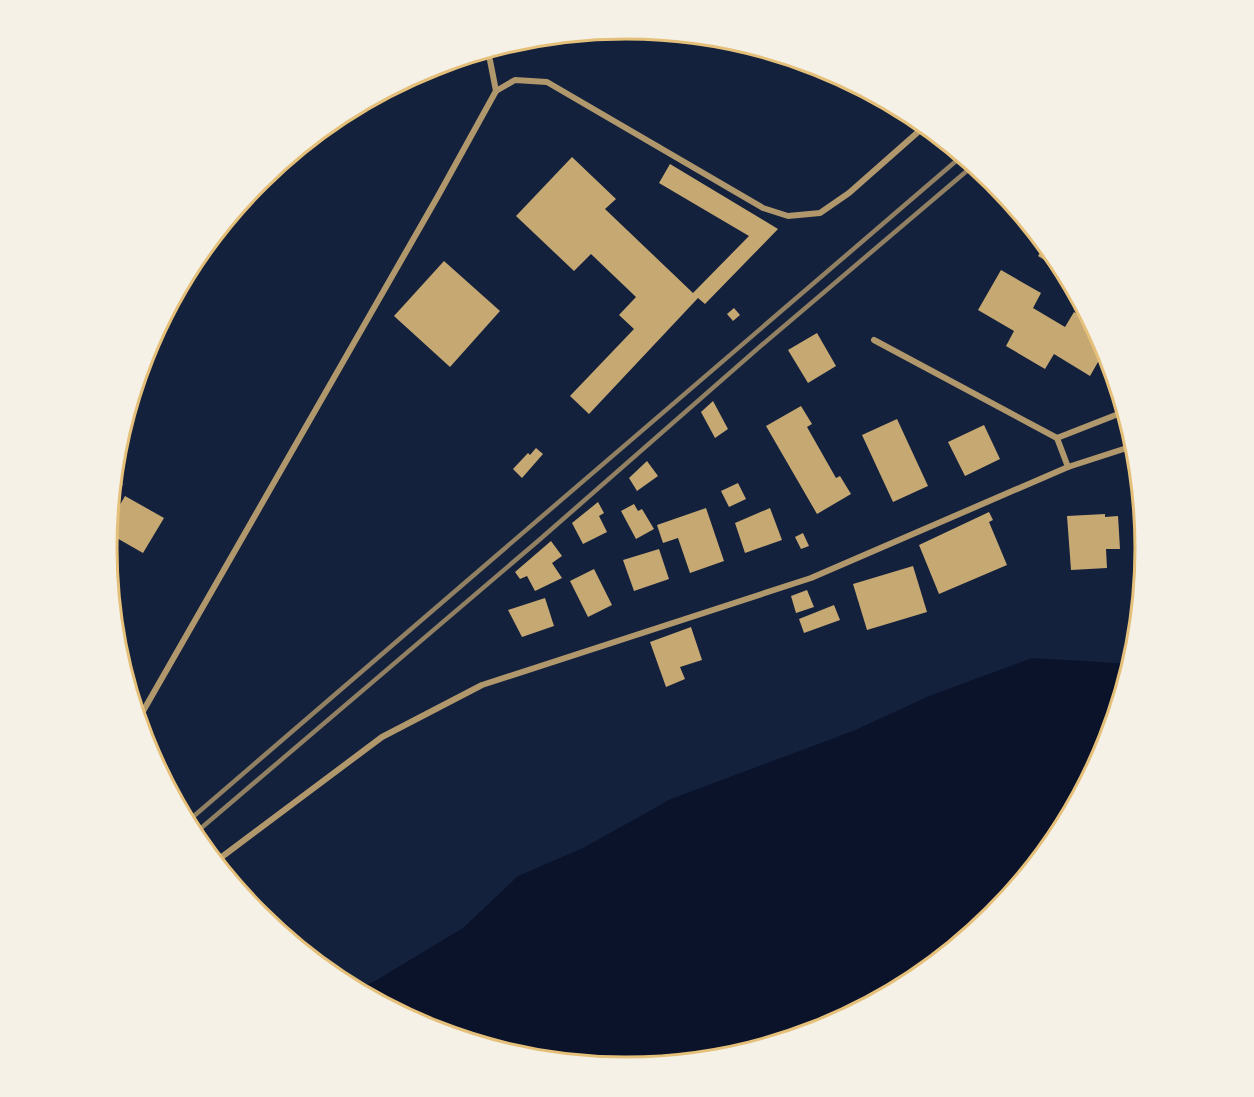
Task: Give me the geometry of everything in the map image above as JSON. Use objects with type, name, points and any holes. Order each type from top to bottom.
[{"type":"street","points":[[490,58],[496,91]]},
{"type":"street","points":[[144,709],[496,91],[515,80],[546,82],[763,208],[788,216],[820,213],[849,194],[919,131]]},
{"type":"street","points":[[874,340],[1056,438],[1068,466]]},
{"type":"street","points":[[1056,438],[1118,414]]},
{"type":"street","points":[[221,857],[382,737],[482,685],[811,578],[1068,466],[1127,448]]},
{"type":"water","points":[[1032,658],[1123,663],[1098,743],[1084,774],[1051,832],[1010,884],[963,932],[937,953],[882,990],[822,1019],[759,1041],[694,1054],[627,1058],[560,1054],[495,1041],[432,1019],[365,986],[463,928],[518,876],[583,848],[671,799],[853,731],[929,696]]},
{"type":"building","points":[[572,157],[616,199],[605,209],[693,293],[749,236],[659,183],[670,164],[778,229],[705,304],[698,298],[589,414],[570,396],[634,329],[619,315],[636,297],[591,254],[574,271],[516,216]]},
{"type":"building","points":[[1041,251],[1050,263],[1038,256]]},
{"type":"building","points":[[444,261],[500,311],[450,367],[394,316]]},
{"type":"building","points":[[1001,270],[1041,293],[1033,308],[1065,327],[1074,312],[1080,316],[1100,359],[1090,376],[1054,354],[1045,369],[1006,346],[1014,331],[978,310]]},
{"type":"building","points":[[734,308],[740,315],[733,321],[727,314]]},
{"type":"building","points":[[817,333],[836,366],[808,383],[788,350]]},
{"type":"building","points":[[713,401],[728,429],[715,438],[701,412]]},
{"type":"building","points":[[801,406],[812,424],[807,427],[836,478],[840,476],[851,494],[817,514],[766,426]]},
{"type":"building","points":[[897,419],[928,486],[893,502],[862,435]]},
{"type":"building","points":[[984,425],[1000,459],[965,476],[948,442]]},
{"type":"building","points":[[536,448],[543,454],[522,478],[513,469]]},
{"type":"building","points":[[647,461],[658,476],[637,491],[629,478]]},
{"type":"building","points":[[738,483],[746,499],[729,507],[721,491]]},
{"type":"building","points":[[125,496],[164,518],[143,553],[118,538],[120,505]]},
{"type":"building","points":[[598,502],[604,513],[599,516],[607,532],[583,544],[572,523]]},
{"type":"building","points":[[634,504],[638,511],[642,509],[654,529],[636,539],[621,511]]},
{"type":"building","points":[[706,508],[724,561],[690,573],[678,538],[663,543],[657,525]]},
{"type":"building","points":[[770,508],[782,540],[745,553],[735,523]]},
{"type":"building","points":[[989,512],[993,520],[989,522],[1007,565],[939,594],[919,545]]},
{"type":"building","points":[[1105,514],[1105,517],[1118,516],[1120,549],[1106,549],[1107,568],[1071,570],[1067,516]]},
{"type":"building","points":[[803,533],[809,546],[801,549],[795,537]]},
{"type":"building","points":[[551,541],[562,556],[552,563],[562,578],[535,591],[527,576],[520,579],[515,572]]},
{"type":"building","points":[[659,549],[669,579],[634,591],[623,560]]},
{"type":"building","points":[[913,566],[927,612],[867,630],[853,584]]},
{"type":"building","points":[[594,569],[612,605],[588,617],[570,581]]},
{"type":"building","points":[[807,590],[814,607],[796,613],[791,596]]},
{"type":"building","points":[[545,598],[554,626],[522,637],[508,610]]},
{"type":"building","points":[[834,605],[840,620],[804,633],[799,619]]},
{"type":"building","points":[[691,627],[702,660],[680,667],[685,679],[666,687],[650,642]]},
{"type":"railway","points":[[194,816],[957,160]]},
{"type":"railway","points":[[201,828],[968,170]]}]
